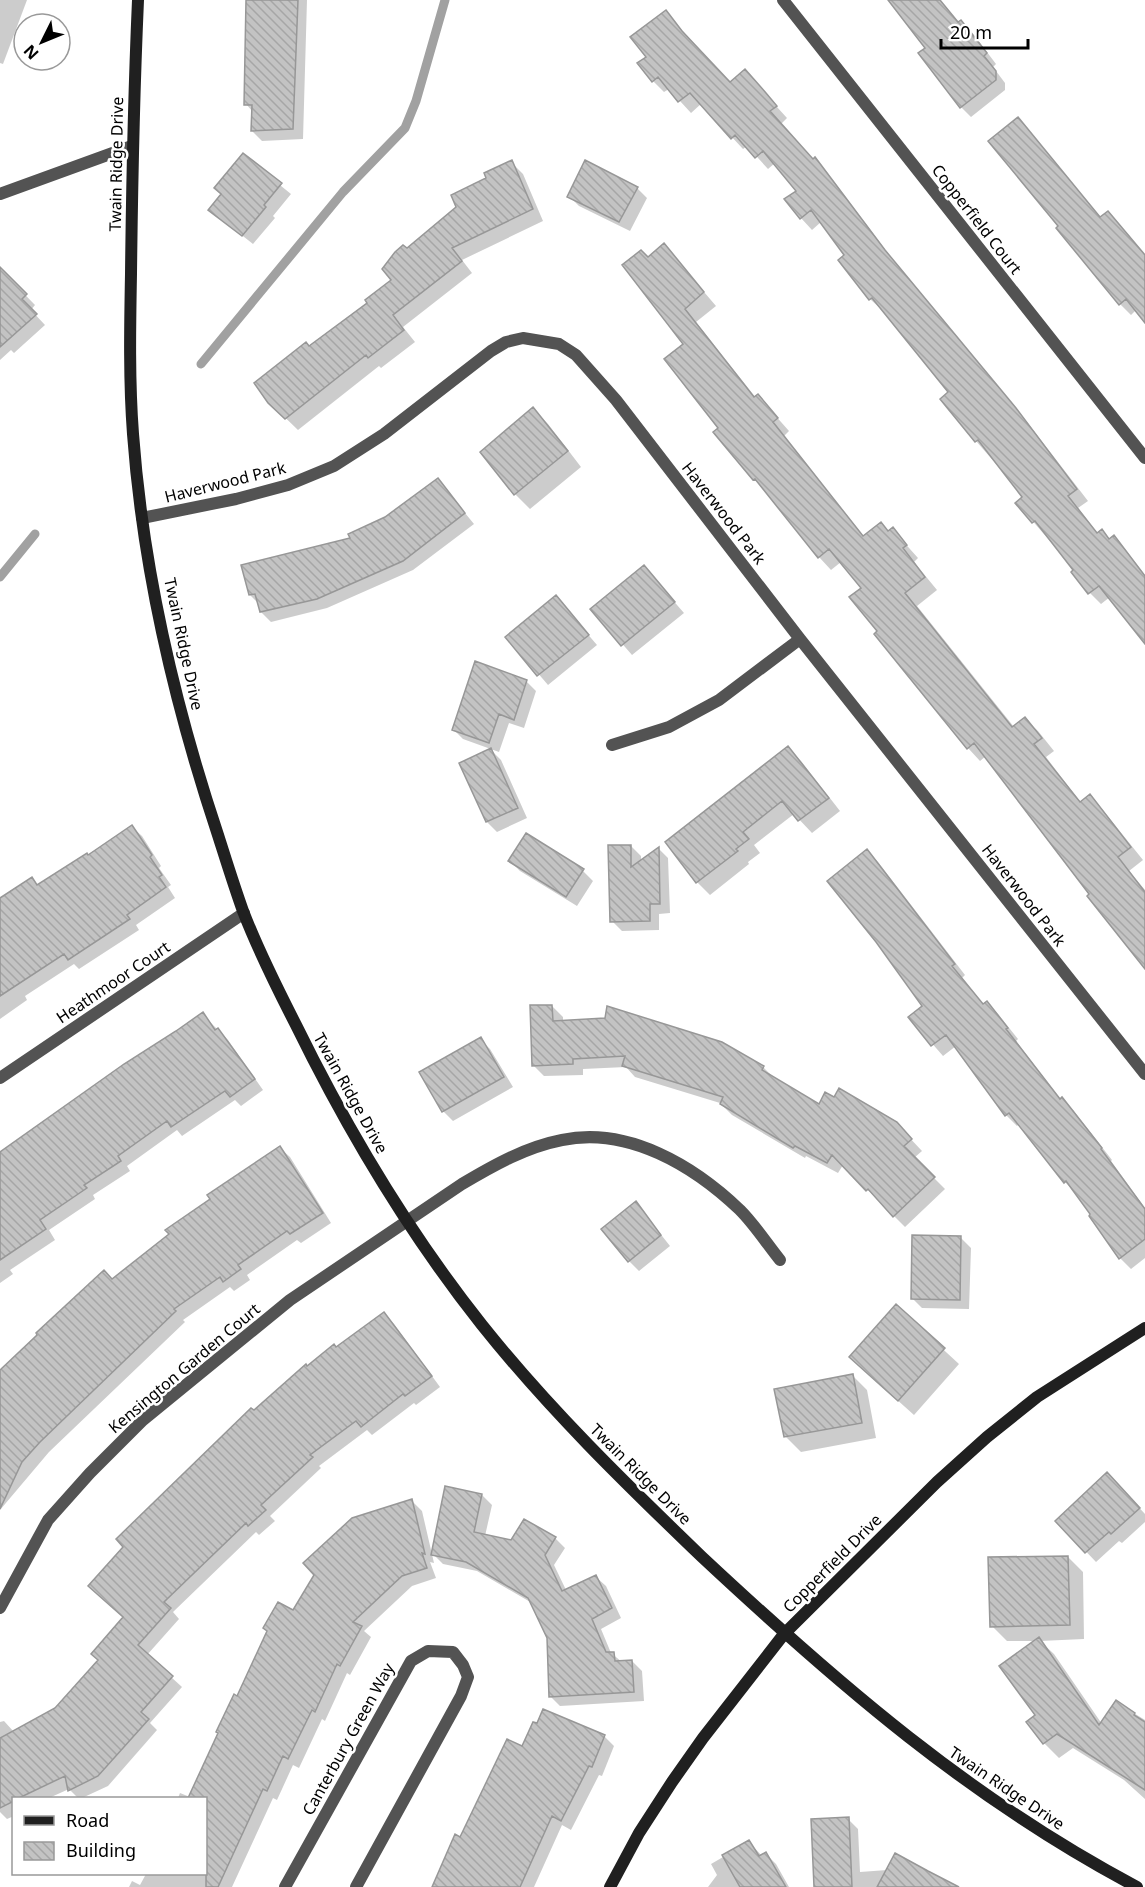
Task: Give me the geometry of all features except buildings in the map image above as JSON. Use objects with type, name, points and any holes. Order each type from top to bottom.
[{"type":"street","name":"Twain Ridge Drive","points":[[138,0],[132,146],[130,366],[133,433],[142,518],[161,627],[179,706],[200,782],[244,913],[322,1078],[359,1146],[408,1222],[478,1320],[524,1377],[633,1492],[784,1634],[901,1732],[958,1776],[1082,1858],[1137,1887]]},
{"type":"street","name":"Copperfield Court","points":[[783,0],[1145,458]]},
{"type":"street","points":[[0,194],[132,146]]},
{"type":"street","name":"Haverwood Park","points":[[142,518],[236,499],[288,485],[334,466],[384,434],[491,351],[506,342],[523,338],[558,344],[576,355],[616,400],[800,639],[1145,1074]]},
{"type":"street","points":[[612,745],[669,727],[719,700],[800,639]]},
{"type":"street","name":"Heathmoor Court","points":[[0,1078],[244,913]]},
{"type":"street","name":"Kensington Garden Court","points":[[0,1608],[48,1520],[90,1473],[143,1420],[290,1300],[481,1172],[525,1150],[564,1139],[606,1138],[654,1150],[708,1184],[741,1211],[780,1260]]},
{"type":"street","name":"Copperfield Drive","points":[[610,1887],[639,1833],[672,1782],[703,1738],[784,1634],[937,1482],[987,1437],[1037,1396],[1145,1328]]},
{"type":"street","name":"Canterbury Green Way","points":[[285,1887],[411,1660],[428,1651],[453,1652],[463,1665],[468,1677],[461,1696],[356,1887]]},
{"type":"waterway","points":[[201,364],[343,192],[405,128],[416,101],[445,0]]},
{"type":"waterway","points":[[0,577],[35,534]]}]
